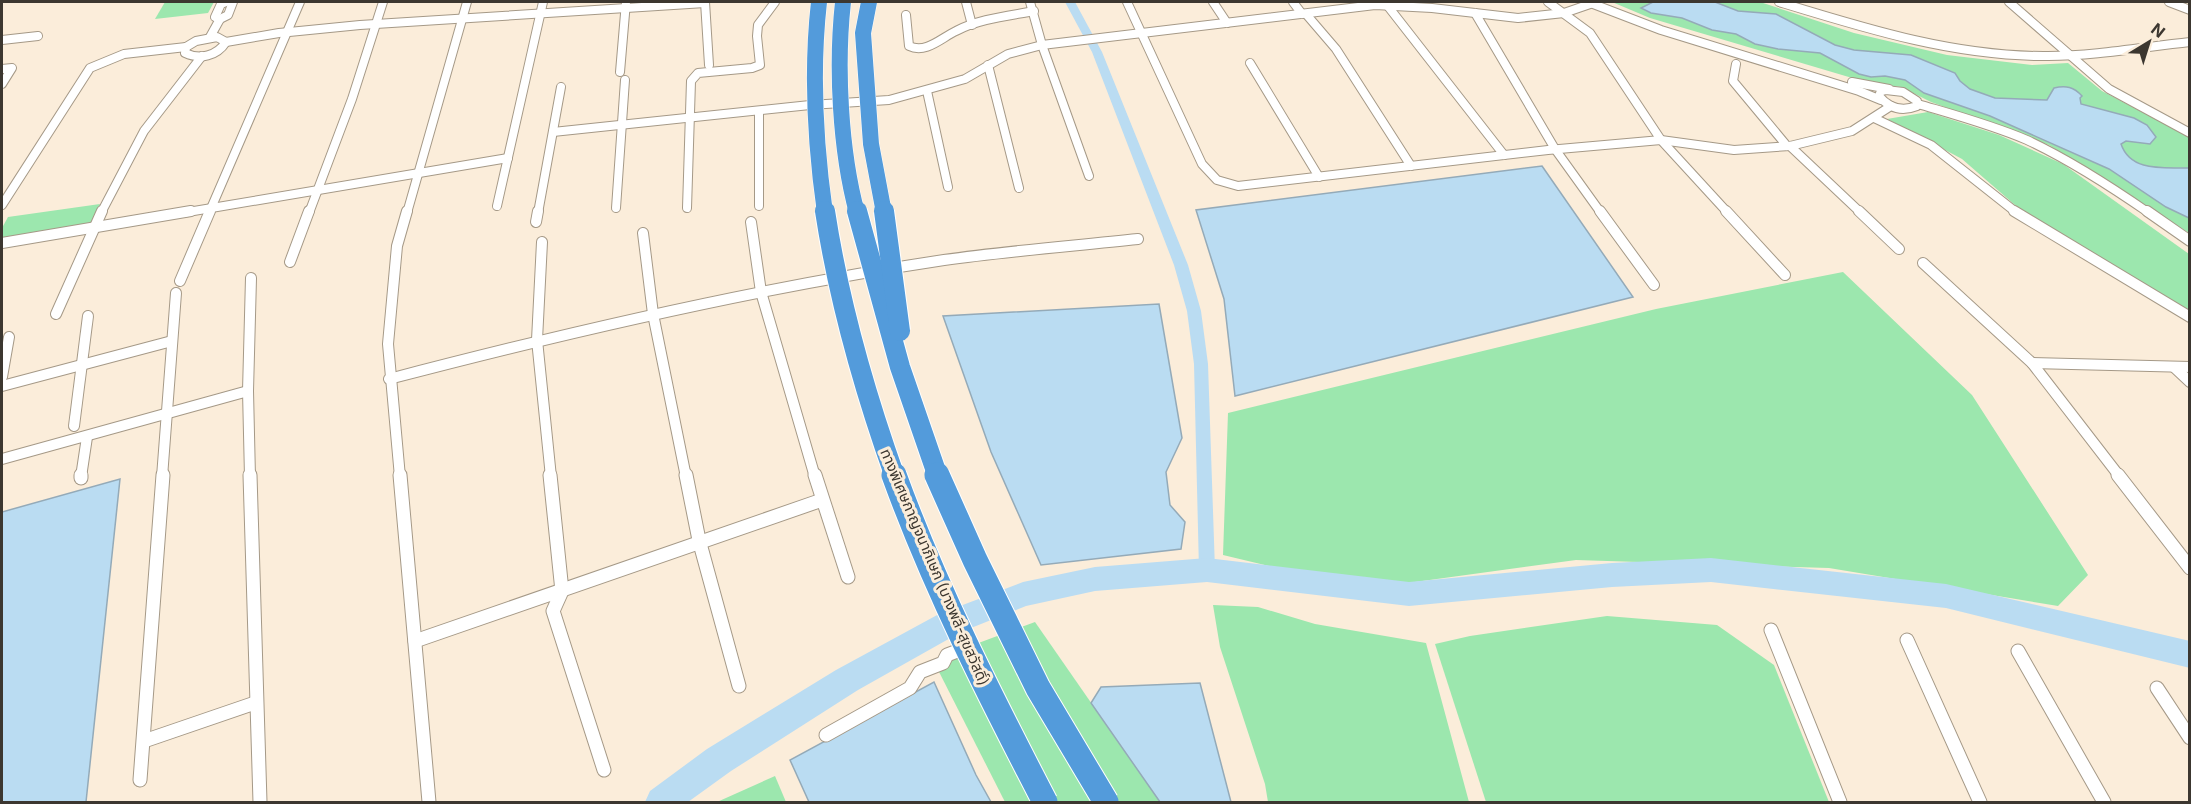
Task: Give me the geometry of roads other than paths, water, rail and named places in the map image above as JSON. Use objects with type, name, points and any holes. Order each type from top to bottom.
[{"type":"highway","name":"ทางพิเศษกาญจนาภิเษก (บางพลี-สุขสวัสดิ์)","points":[[819,2],[814,34],[813,70],[816,144],[834,273],[861,378],[896,481],[968,647],[992,702],[1045,802]]},
{"type":"highway","points":[[843,2],[840,31],[844,144],[856,208],[900,367],[935,470],[975,560],[1038,688],[1106,802]]},
{"type":"highway","points":[[869,2],[863,33],[871,144],[893,270],[902,341],[900,367]]},
{"type":"street","points":[[220,19],[215,17],[221,4],[226,2]]},
{"type":"street","points":[[210,37],[220,19],[228,15],[233,2]]},
{"type":"street","points":[[140,780],[166,415],[178,287],[285,32],[300,2]]},
{"type":"street","points":[[291,262],[316,190],[352,99],[383,2]]},
{"type":"street","points":[[429,802],[387,344],[397,246],[467,2]]},
{"type":"street","points":[[497,206],[543,2]]},
{"type":"street","points":[[186,47],[187,55],[202,56],[220,50],[226,42],[285,32],[705,2],[709,65]]},
{"type":"street","points":[[687,208],[693,75],[760,65],[758,23],[775,2]]},
{"type":"street","points":[[966,2],[972,25]]},
{"type":"street","points":[[1030,2],[1042,45],[1089,176]]},
{"type":"street","points":[[1127,2],[1202,164],[1216,181],[1238,186],[1556,149],[1661,140],[1734,150],[1788,146],[1852,131],[1891,106]]},
{"type":"street","points":[[1213,2],[1227,23]]},
{"type":"street","points":[[1293,2],[1336,49],[1411,166]]},
{"type":"street","points":[[1460,2],[1471,13],[1556,149],[1654,285]]},
{"type":"street","points":[[1548,2],[1590,33],[1661,140],[1785,275]]},
{"type":"street","points":[[553,132],[621,123],[890,100],[965,79],[1008,54],[1042,45],[1304,14],[1374,3],[1518,18],[1564,13],[1591,2],[1661,30],[1859,91],[1891,106],[1909,109],[1918,104]]},
{"type":"street","points":[[1600,2],[1653,22],[1709,39],[1861,84],[1910,94],[1918,104],[1994,128],[2060,157],[2096,177],[2190,241]]},
{"type":"street","points":[[1779,2],[1819,11],[1876,33],[1949,47],[2027,55],[2069,54],[2190,42]]},
{"type":"street","points":[[2009,2],[2109,88],[2190,133]]},
{"type":"street","points":[[2169,2],[2190,10]]},
{"type":"street","points":[[1387,5],[1504,155]]},
{"type":"street","points":[[616,208],[625,6]]},
{"type":"street","points":[[906,15],[909,46],[917,50],[926,48],[972,25],[1002,16],[1034,11]]},
{"type":"street","points":[[2,40],[38,36]]},
{"type":"street","points":[[2,205],[90,68],[120,55],[186,47],[210,37],[222,38],[226,42]]},
{"type":"street","points":[[56,314],[92,230],[144,131],[202,56]]},
{"type":"street","points":[[1250,63],[1320,177]]},
{"type":"street","points":[[1736,64],[1733,81],[1788,146],[1899,249]]},
{"type":"street","points":[[988,65],[1019,188]]},
{"type":"street","points":[[2,69],[12,68],[2,84]]},
{"type":"street","points":[[536,222],[561,87]]},
{"type":"street","points":[[1881,100],[1879,93],[1888,89]]},
{"type":"street","points":[[927,91],[948,187]]},
{"type":"street","points":[[759,111],[759,206]]},
{"type":"street","points":[[1874,118],[1932,145],[2009,208],[2190,317]]},
{"type":"street","points":[[2,243],[212,210],[508,158]]},
{"type":"street","points":[[751,222],[761,292],[822,500],[848,577]]},
{"type":"street","points":[[643,232],[653,314],[699,540],[739,686]]},
{"type":"street","points":[[389,379],[537,340],[761,292],[945,260],[1138,239]]},
{"type":"street","points":[[542,242],[537,340],[562,591],[553,611],[604,770]]},
{"type":"street","points":[[1923,263],[2032,363],[2190,568]]},
{"type":"street","points":[[251,278],[248,391],[255,703],[260,802]]},
{"type":"street","points":[[74,426],[88,316]]},
{"type":"street","points":[[2,377],[9,337]]},
{"type":"street","points":[[2,386],[172,341]]},
{"type":"street","points":[[2032,363],[2190,367]]},
{"type":"street","points":[[2174,367],[2190,382]]},
{"type":"street","points":[[2,459],[248,391]]},
{"type":"street","points":[[81,478],[87,437]]},
{"type":"street","points":[[415,641],[562,591],[699,540],[822,500]]},
{"type":"street","points":[[1771,630],[1840,802]]},
{"type":"street","points":[[1907,640],[1980,802]]},
{"type":"street","points":[[826,735],[910,688],[920,672],[943,663],[946,655],[968,647]]},
{"type":"street","points":[[2018,651],[2104,802]]},
{"type":"street","points":[[2157,688],[2190,738]]},
{"type":"street","points":[[144,741],[255,703]]},
{"type":"water","points":[[1653,2],[1715,2],[1738,11],[1776,14],[1835,45],[1854,50],[1911,55],[1955,73],[1960,81],[1970,89],[1995,98],[2047,100],[2054,88],[2073,89],[2082,96],[2081,104],[2134,118],[2147,125],[2156,137],[2150,144],[2126,141],[2121,144],[2132,160],[2160,168],[2189,168],[2189,218],[2166,207],[2109,169],[1990,116],[1924,93],[1905,80],[1859,74],[1820,53],[1755,44],[1736,34],[1712,30],[1682,18],[1651,13],[1641,8]]},
{"type":"water","points":[[1542,166],[1633,297],[1235,396],[1224,299],[1196,210]]},
{"type":"water","points":[[1159,304],[1182,438],[1166,472],[1170,505],[1185,522],[1181,549],[1041,565],[991,452],[943,316]]},
{"type":"water","points":[[120,479],[86,802],[2,802],[2,512]]},
{"type":"water","points":[[934,682],[976,775],[991,802],[809,802],[790,760]]},
{"type":"water","points":[[1200,683],[1231,802],[1160,802],[1091,703],[1101,687]]},
{"type":"waterway","points":[[1070,2],[1097,52],[1181,265],[1194,311],[1201,364],[1207,570]]},
{"type":"waterway","points":[[662,802],[719,760],[847,680],[950,623],[1023,594],[1095,579],[1207,570],[1409,594],[1612,575],[1711,570],[1946,596],[2190,655]]}]
